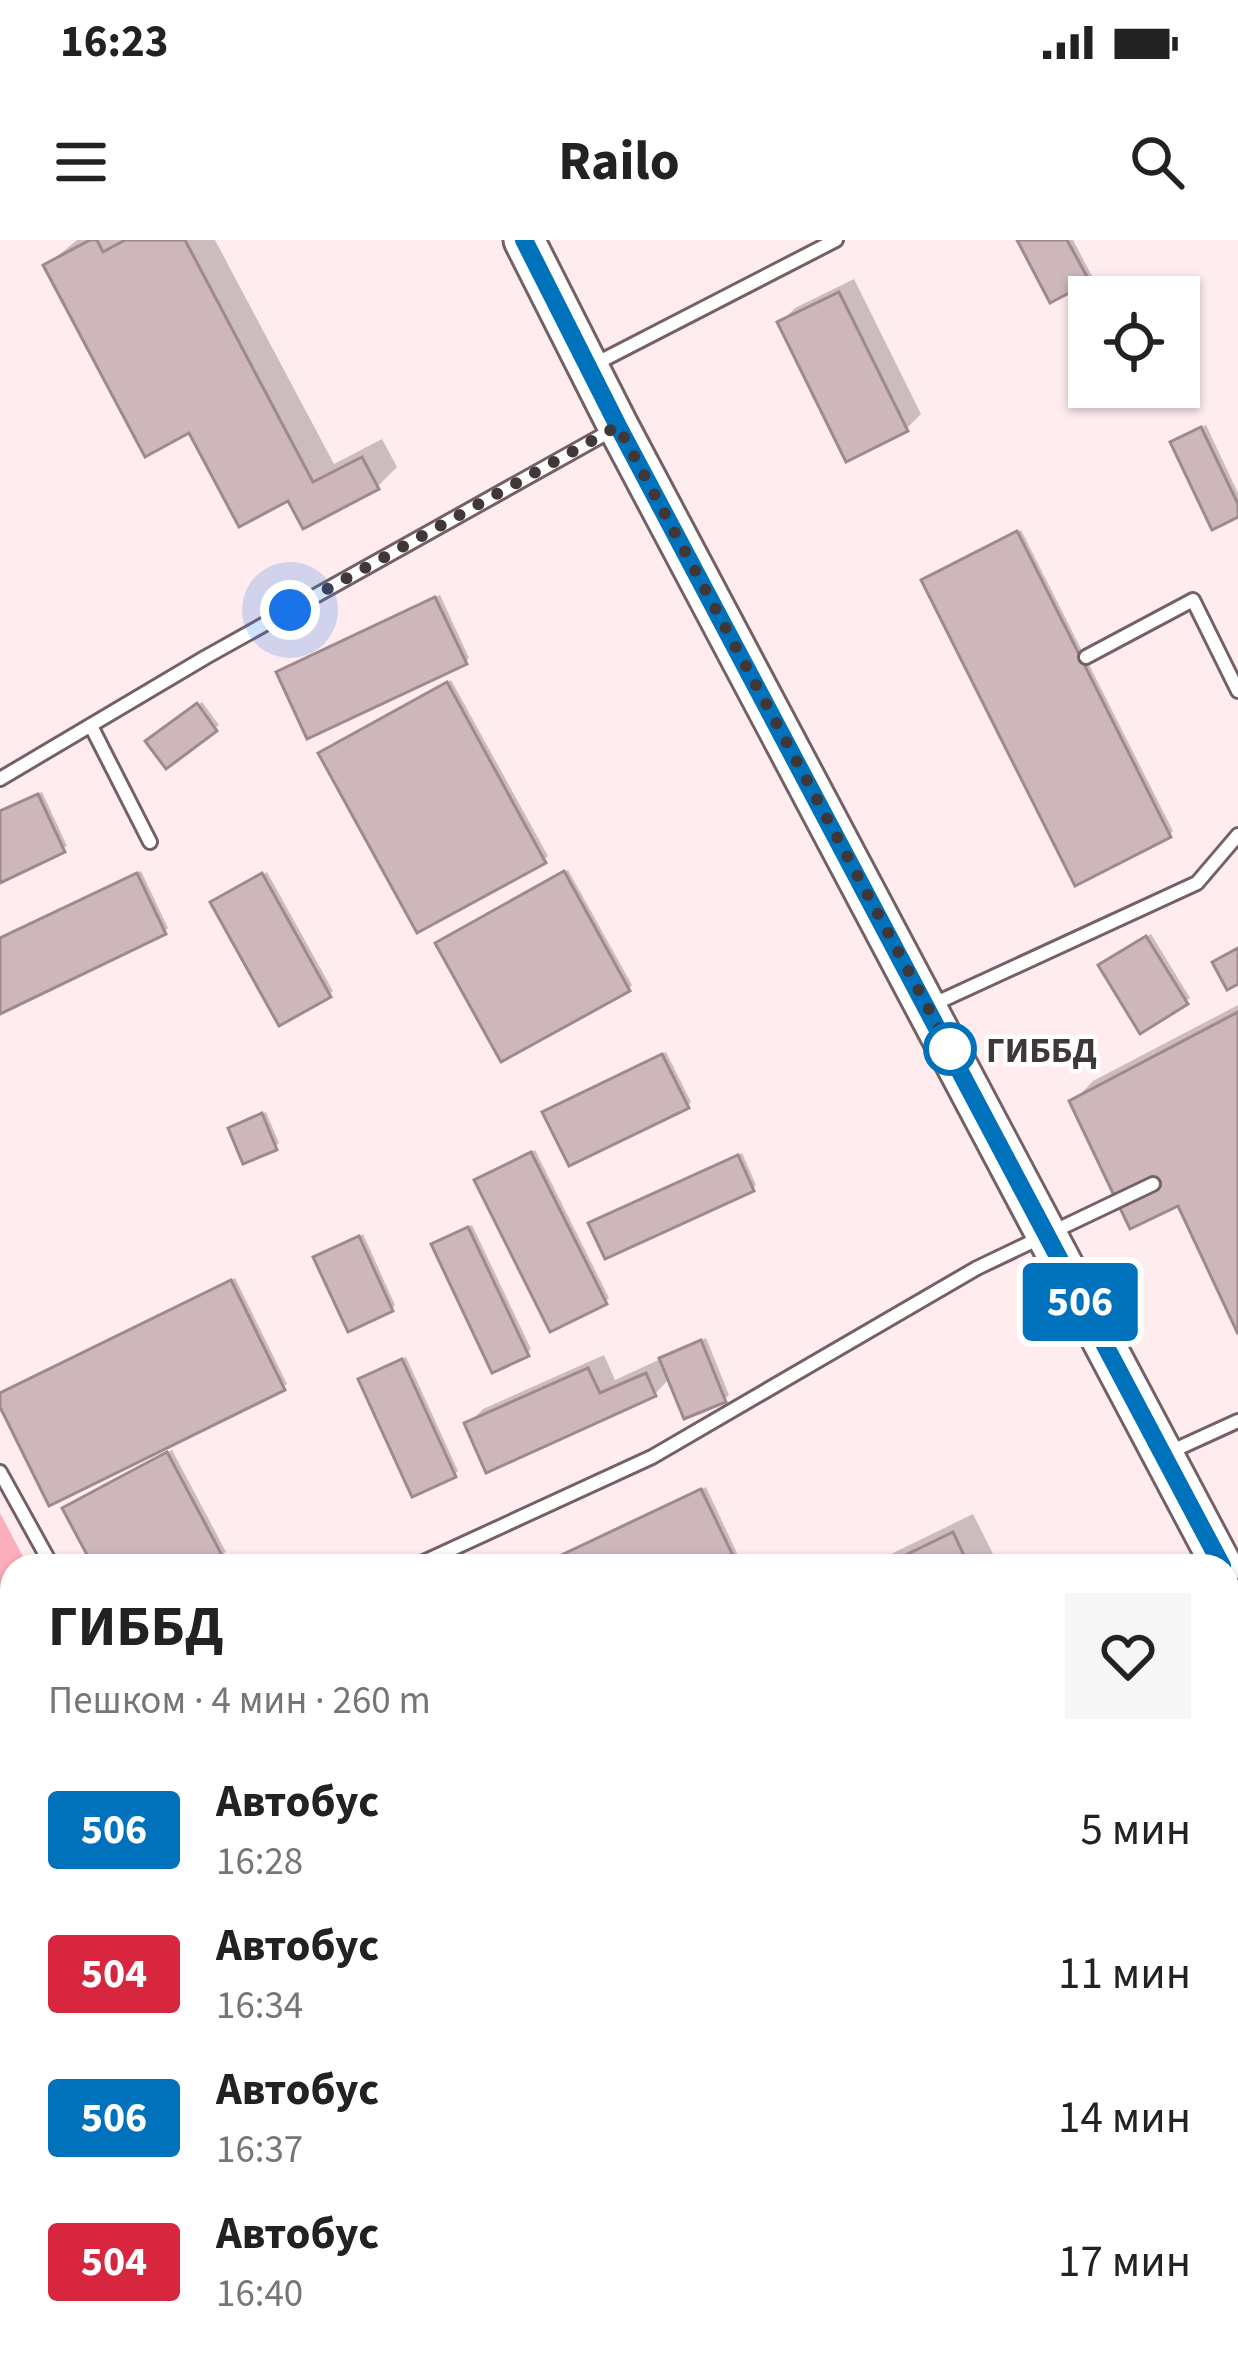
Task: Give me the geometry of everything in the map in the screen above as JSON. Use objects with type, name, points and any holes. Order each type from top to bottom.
[{"type":"main road","points":[[524,240],[1216,1554]]},
{"type":"lane","points":[[589,368],[836,240]]},
{"type":"lane","points":[[0,779],[206,657],[618,426]]},
{"type":"lane","points":[[1086,657],[1193,600],[1238,691]]},
{"type":"lane","points":[[91,727],[150,842]]},
{"type":"lane","points":[[928,1007],[1197,883],[1238,835]]},
{"type":"lane","points":[[441,1554],[652,1457],[977,1268],[1153,1184]]},
{"type":"lane","points":[[1164,1455],[1238,1421]]},
{"type":"lane","points":[[0,1472],[45,1554]]},
{"type":"shaded area","points":[[0,1513],[22,1554],[0,1554]]},
{"type":"building","points":[[97,240],[103,252],[125,240],[185,240],[313,482],[362,457],[379,489],[303,529],[288,501],[239,527],[189,433],[145,457],[43,265]]},
{"type":"building","points":[[1017,240],[1067,240],[1087,276],[1068,276],[1068,294],[1050,303]]},
{"type":"building","points":[[839,292],[908,431],[846,462],[777,322]]},
{"type":"building","points":[[1201,427],[1238,504],[1238,517],[1212,530],[1170,442]]},
{"type":"building","points":[[1017,531],[1171,837],[1075,886],[921,580]]},
{"type":"building","points":[[435,597],[467,664],[307,739],[276,672]]},
{"type":"building","points":[[447,682],[546,863],[417,933],[318,753]]},
{"type":"building","points":[[197,703],[217,731],[166,769],[145,741]]},
{"type":"building","points":[[38,794],[65,852],[0,883],[0,811]]},
{"type":"building","points":[[564,871],[630,991],[501,1062],[435,943]]},
{"type":"building","points":[[137,873],[166,934],[0,1014],[0,938]]},
{"type":"building","points":[[262,873],[331,997],[279,1026],[210,902]]},
{"type":"building","points":[[1146,936],[1188,1004],[1140,1034],[1098,965]]},
{"type":"building","points":[[1238,948],[1238,984],[1227,990],[1212,962]]},
{"type":"building","points":[[1238,1012],[1238,1334],[1178,1206],[1130,1229],[1069,1101]]},
{"type":"building","points":[[662,1054],[689,1108],[569,1166],[542,1112]]},
{"type":"building","points":[[262,1113],[277,1150],[243,1164],[228,1128]]},
{"type":"building","points":[[531,1152],[607,1304],[550,1332],[474,1180]]},
{"type":"building","points":[[738,1155],[754,1191],[605,1259],[588,1223]]},
{"type":"building","points":[[468,1227],[529,1356],[492,1373],[431,1244]]},
{"type":"building","points":[[359,1236],[393,1311],[348,1332],[313,1257]]},
{"type":"building","points":[[231,1280],[285,1390],[49,1506],[0,1407],[0,1393]]},
{"type":"building","points":[[701,1340],[726,1402],[684,1419],[659,1358]]},
{"type":"building","points":[[402,1359],[456,1477],[412,1497],[358,1379]]},
{"type":"building","points":[[588,1368],[600,1393],[646,1373],[656,1396],[486,1473],[464,1423]]},
{"type":"building","points":[[167,1452],[221,1554],[87,1554],[62,1508]]},
{"type":"building","points":[[701,1489],[732,1554],[563,1554]]},
{"type":"building","points":[[953,1532],[963,1554],[908,1554]]},
{"type":"bus line","name":"506","points":[[524,240],[1216,1554]]},
{"type":"place","name":"ГИББД","points":[[950,1049]]},
{"type":"route","points":[[290,610],[618,426],[950,1049]]}]
